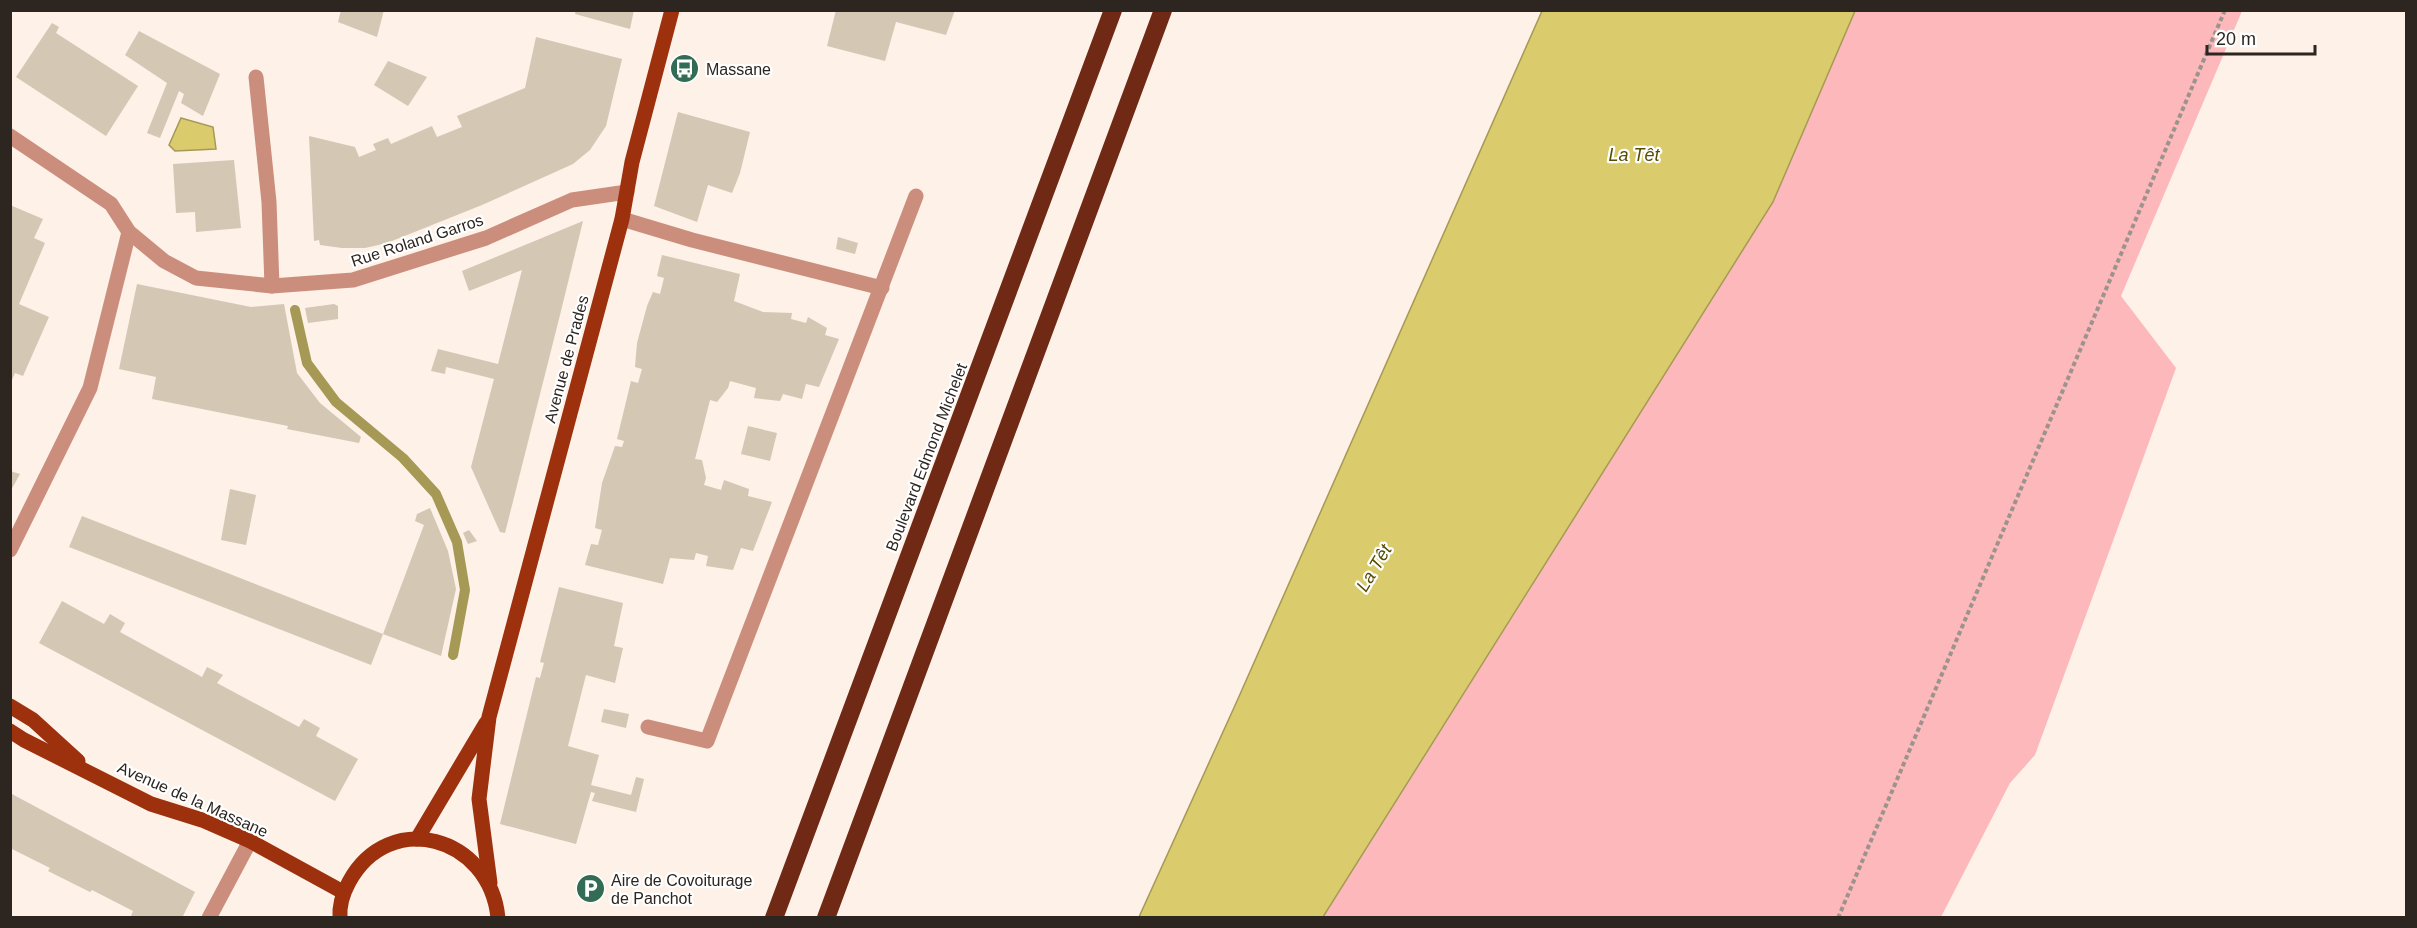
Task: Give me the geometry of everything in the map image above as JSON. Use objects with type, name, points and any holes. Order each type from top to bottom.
[{"type":"highway","name":"Boulevard Edmond Michelet","points":[[774,918],[1113,10]]},
{"type":"highway","points":[[826,918],[1163,10]]},
{"type":"main road","name":"Avenue de Prades","points":[[498,918],[496,900],[490,883],[479,799],[489,717],[622,219],[632,162],[672,10]]},
{"type":"main road","name":"Avenue de la Massane","points":[[10,706],[33,720],[92,773]]},
{"type":"main road","name":"Avenue de Prades","points":[[417,839],[489,717]]},
{"type":"main road","name":"Avenue de la Massane","points":[[10,731],[24,741],[151,804],[202,820],[250,841],[344,892]]},
{"type":"main road","points":[[340,918],[344,892],[354,873],[367,858],[399,842],[417,839],[439,842],[460,850],[477,865],[490,883]]},
{"type":"street","points":[[256,77],[269,202],[272,286]]},
{"type":"street","name":"Rue Roland Garros","points":[[10,136],[111,204],[129,232],[164,261],[196,278],[272,286],[353,280],[486,238],[572,200],[627,192]]},
{"type":"street","points":[[648,727],[707,741],[916,196]]},
{"type":"street","points":[[622,219],[692,240],[882,288]]},
{"type":"street","points":[[10,550],[90,388],[129,232]]},
{"type":"street","points":[[209,918],[250,841]]},
{"type":"path","points":[[1838,918],[2225,10]]},
{"type":"shaded area","points":[[1855,11],[2242,11],[2121,296],[2176,368],[2035,755],[2010,783],[1941,917],[1323,918],[1773,202]]},
{"type":"water","name":"La Têt","points":[[1542,11],[1855,11],[1773,202],[1323,917],[1139,917],[1237,701]]},
{"type":"water","points":[[181,118],[213,127],[216,149],[175,151],[169,145]]},
{"type":"building","points":[[341,10],[384,10],[377,37],[338,22]]},
{"type":"building","points":[[576,10],[634,10],[630,29],[575,14]]},
{"type":"building","points":[[836,10],[955,10],[946,35],[896,22],[885,61],[827,46]]},
{"type":"building","points":[[52,23],[59,27],[56,33],[138,86],[106,136],[16,77]]},
{"type":"building","points":[[139,31],[220,74],[203,116],[181,103],[184,94],[179,91],[160,138],[147,133],[167,83],[125,55]]},
{"type":"building","points":[[536,37],[622,59],[606,126],[590,150],[573,164],[482,205],[387,243],[365,248],[342,248],[320,245],[319,240],[314,241],[309,136],[355,147],[359,157],[376,150],[373,144],[388,138],[391,144],[432,126],[437,137],[462,127],[457,116],[525,88]]},
{"type":"building","points":[[388,61],[427,77],[408,106],[374,85]]},
{"type":"building","points":[[678,112],[750,132],[740,173],[732,193],[708,185],[697,222],[654,206]]},
{"type":"building","points":[[234,160],[241,228],[196,232],[195,212],[176,213],[173,164]]},
{"type":"building","points":[[10,205],[43,219],[34,238],[45,243],[19,304],[49,317],[23,376],[15,373],[10,384]]},
{"type":"building","points":[[583,221],[505,533],[500,532],[471,467],[494,379],[446,367],[445,374],[431,371],[438,349],[498,364],[522,270],[469,291],[462,271]]},
{"type":"building","points":[[838,237],[858,243],[855,254],[836,249]]},
{"type":"building","points":[[662,255],[740,274],[734,301],[763,312],[792,313],[791,319],[806,323],[808,317],[827,328],[825,335],[839,339],[819,387],[806,384],[802,399],[783,394],[780,401],[754,398],[756,388],[730,381],[728,388],[717,402],[710,400],[695,459],[702,460],[706,478],[704,485],[721,490],[724,480],[749,489],[748,496],[772,502],[753,551],[741,548],[733,570],[706,566],[708,556],[696,553],[694,560],[670,558],[663,584],[585,565],[591,544],[598,545],[602,530],[595,528],[602,483],[615,446],[622,447],[624,441],[617,439],[631,381],[638,383],[642,369],[635,367],[637,343],[653,292],[660,294],[664,278],[657,276]]},
{"type":"building","points":[[137,284],[251,307],[284,304],[297,373],[320,403],[361,437],[359,443],[287,429],[288,426],[152,399],[156,377],[119,369]]},
{"type":"building","points":[[334,304],[338,306],[338,319],[308,323],[305,308]]},
{"type":"building","points":[[748,426],[777,433],[770,461],[741,454]]},
{"type":"building","points":[[10,471],[20,474],[10,492]]},
{"type":"building","points":[[230,489],[256,495],[246,545],[221,540]]},
{"type":"building","points":[[430,508],[448,551],[456,589],[441,656],[383,634],[424,525],[415,521],[417,514]]},
{"type":"building","points":[[82,516],[383,634],[371,665],[69,547]]},
{"type":"building","points":[[469,530],[477,541],[468,544],[463,533]]},
{"type":"building","points":[[559,587],[623,603],[614,646],[623,648],[615,683],[586,675],[568,746],[599,755],[591,785],[631,795],[636,777],[644,779],[636,812],[592,801],[595,793],[591,792],[576,844],[500,824],[536,677],[540,678],[544,663],[540,662]]},
{"type":"building","points":[[62,601],[104,624],[110,614],[125,623],[120,632],[202,677],[207,667],[223,675],[217,683],[299,727],[304,719],[320,728],[316,736],[358,759],[335,801],[39,643]]},
{"type":"building","points":[[604,709],[629,714],[626,728],[601,722]]},
{"type":"building","points":[[10,793],[195,892],[182,918],[134,918],[131,916],[133,911],[48,871],[50,868],[10,848]]},
{"type":"waterway","points":[[295,310],[307,363],[336,402],[403,458],[436,494],[457,542],[465,590],[453,655]]},
{"type":"place","name":"Massane","points":[[685,69]]},
{"type":"place","name":"Aire de Covoiturage de Panchot","points":[[590,889]]}]
